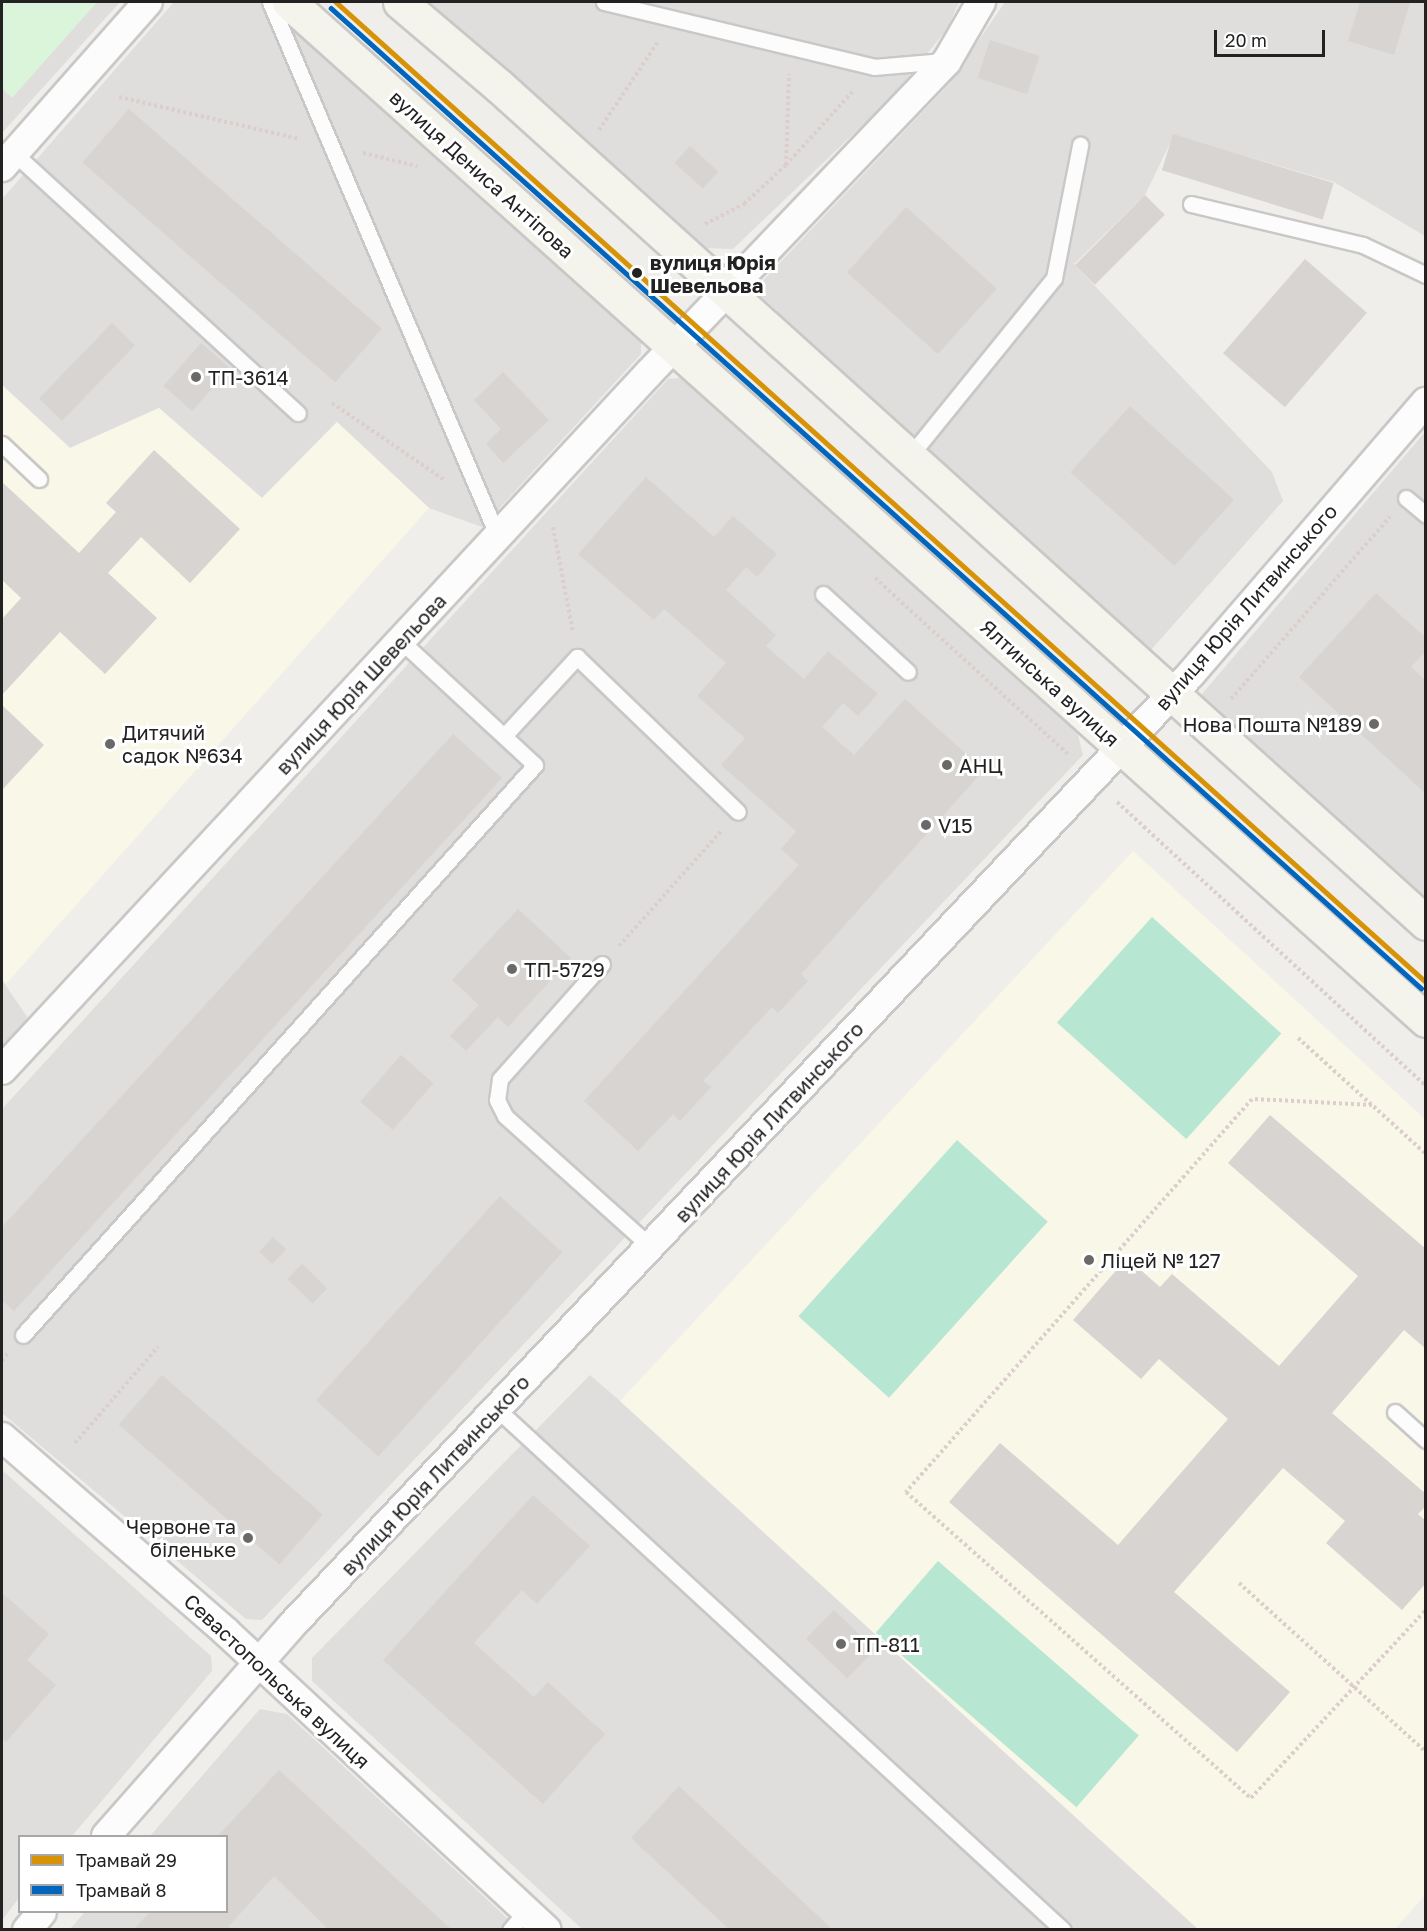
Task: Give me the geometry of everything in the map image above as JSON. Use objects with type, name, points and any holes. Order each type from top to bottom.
[{"type":"street","points":[[8,160],[148,2]]},
{"type":"street","name":"вулиця Дениса Антіпова","points":[[290,2],[675,346]]},
{"type":"street","points":[[400,2],[499,86],[1425,923]]},
{"type":"street","name":"вулиця Юрія Шевельова","points":[[2,1070],[726,291],[947,61],[981,2]]},
{"type":"street","name":"Ялтинська вулиця","points":[[675,346],[1425,1020]]},
{"type":"street","name":"вулиця Юрія Литвинського","points":[[107,1835],[258,1663],[1171,694],[1425,402]]},
{"type":"street","name":"Севастопольська вулиця","points":[[2,1437],[258,1663],[518,1920],[548,1929]]},
{"type":"street","points":[[27,1929],[40,1913]]},
{"type":"lane","points":[[270,2],[498,537]]},
{"type":"lane","points":[[604,2],[874,67],[947,61]]},
{"type":"lane","points":[[909,457],[1054,278],[1080,145]]},
{"type":"lane","points":[[8,160],[298,413]]},
{"type":"lane","points":[[1191,204],[1363,244],[1425,275]]},
{"type":"lane","points":[[2,444],[39,479]]},
{"type":"lane","points":[[1406,498],[1425,515]]},
{"type":"lane","points":[[822,594],[908,672]]},
{"type":"lane","points":[[23,1335],[535,765],[401,641]]},
{"type":"lane","points":[[504,736],[577,657],[738,812]]},
{"type":"lane","points":[[602,964],[500,1079],[497,1100],[505,1116],[651,1247]]},
{"type":"lane","points":[[497,1409],[1063,1929]]},
{"type":"lane","points":[[1395,1412],[1425,1440]]},
{"type":"path","points":[[593,138],[674,19]]},
{"type":"path","points":[[786,165],[790,47]]},
{"type":"path","points":[[698,228],[744,204],[786,165],[874,67]]},
{"type":"path","points":[[119,97],[310,141]]},
{"type":"path","points":[[356,152],[426,168]]},
{"type":"path","points":[[332,403],[486,510]]},
{"type":"path","points":[[1225,706],[1406,498]]},
{"type":"path","points":[[553,527],[577,657]]},
{"type":"path","points":[[602,964],[738,812]]},
{"type":"path","points":[[1298,1038],[1425,1154]]},
{"type":"path","points":[[1372,1105],[1252,1099],[906,1492],[1251,1798],[1425,1610]]},
{"type":"path","points":[[75,1443],[158,1347]]},
{"type":"path","points":[[1239,1584],[1425,1752]]},
{"type":"shaded area","points":[[2,2],[120,2],[2,133]]},
{"type":"shaded area","points":[[174,2],[263,2],[641,336],[641,354],[482,527],[429,508],[337,422],[262,498],[159,408],[70,448],[2,385],[2,199]]},
{"type":"shaded area","points":[[418,2],[959,2],[947,29],[893,96],[733,249],[703,248]]},
{"type":"shaded area","points":[[1005,2],[1425,2],[1425,236],[1334,182],[1174,135],[1145,195],[1074,264],[1272,472],[1283,501],[1150,651],[754,290],[949,84]]},
{"type":"shaded area","points":[[687,377],[1077,731],[1083,755],[262,1620],[246,1619],[2,1413],[2,1109],[668,379]]},
{"type":"shaded area","name":"Дитячий садок №634","points":[[2,385],[70,448],[159,408],[262,498],[337,422],[429,508],[6,984],[2,980]]},
{"type":"shaded area","points":[[1425,432],[1425,908],[1206,710],[1202,694]]},
{"type":"shaded area","name":"Ліцей № 127","points":[[1133,851],[1425,1119],[1425,1895],[1395,1929],[1198,1929],[620,1401]]},
{"type":"shaded area","points":[[2,980],[30,1021],[2,1051]]},
{"type":"shaded area","points":[[590,1375],[1198,1929],[582,1929],[312,1681],[312,1658]]},
{"type":"shaded area","points":[[2,1470],[211,1656],[212,1671],[73,1835],[18,1835],[18,1899],[2,1920]]},
{"type":"shaded area","points":[[260,1709],[287,1714],[519,1929],[69,1930],[84,1913],[228,1913],[228,1835],[151,1835]]},
{"type":"green space","points":[[2,2],[97,2],[12,98],[2,88]]},
{"type":"green space","points":[[1152,917],[1281,1033],[1186,1139],[1057,1023]]},
{"type":"green space","points":[[957,1140],[1048,1222],[889,1398],[798,1316]]},
{"type":"green space","points":[[938,1561],[1139,1736],[1076,1807],[876,1633]]},
{"type":"building","points":[[1360,2],[1410,2],[1394,55],[1348,41]]},
{"type":"building","points":[[990,40],[1039,56],[1027,94],[978,78]]},
{"type":"building","points":[[129,109],[382,329],[335,382],[82,163]]},
{"type":"building","points":[[1173,134],[1334,183],[1323,219],[1162,170]]},
{"type":"building","points":[[690,146],[718,171],[703,189],[675,163]]},
{"type":"building","points":[[1145,195],[1165,215],[1095,285],[1075,265]]},
{"type":"building","points":[[906,207],[997,289],[938,354],[847,272]]},
{"type":"building","points":[[1305,259],[1367,313],[1285,407],[1223,353]]},
{"type":"building","points":[[112,323],[135,345],[62,421],[39,399]]},
{"type":"building","name":"ТП-3614","points":[[201,343],[230,368],[192,411],[164,386]]},
{"type":"building","points":[[503,372],[549,420],[503,463],[486,444],[501,429],[474,400]]},
{"type":"building","points":[[1130,406],[1234,500],[1174,566],[1070,472]]},
{"type":"building","points":[[154,450],[240,529],[190,583],[141,537],[108,573],[157,618],[105,674],[60,632],[2,695],[2,619],[21,598],[2,580],[2,482],[79,553],[116,512],[106,503]]},
{"type":"building","points":[[646,477],[714,537],[733,516],[777,554],[757,577],[746,567],[726,590],[776,635],[766,646],[804,679],[828,651],[878,694],[858,716],[843,703],[822,727],[854,755],[905,699],[984,770],[801,974],[808,981],[778,1013],[772,1007],[703,1081],[711,1087],[680,1121],[673,1114],[638,1151],[584,1101],[799,865],[781,849],[796,831],[721,765],[745,738],[697,696],[726,663],[664,609],[654,620],[578,554]]},
{"type":"building","points":[[1376,593],[1426,638],[1426,651],[1411,667],[1426,681],[1426,794],[1299,677]]},
{"type":"building","points":[[2,705],[44,745],[2,790]]},
{"type":"building","points":[[453,734],[502,778],[14,1311],[2,1300],[2,1227]]},
{"type":"building","name":"ТП-5729","points":[[518,909],[571,958],[508,1027],[498,1017],[466,1051],[450,1036],[479,1005],[452,980]]},
{"type":"building","points":[[401,1055],[433,1083],[393,1130],[360,1102]]},
{"type":"building","points":[[1270,1115],[1426,1249],[1426,1349],[1404,1330],[1332,1413],[1426,1494],[1426,1506],[1418,1514],[1426,1521],[1426,1583],[1402,1610],[1326,1543],[1345,1521],[1283,1468],[1174,1592],[1290,1692],[1237,1752],[949,1502],[1000,1443],[1118,1545],[1228,1419],[1159,1359],[1141,1379],[1073,1320],[1127,1258],[1160,1287],[1172,1274],[1279,1366],[1358,1276],[1228,1163]]},
{"type":"building","points":[[500,1196],[562,1252],[378,1457],[316,1400]]},
{"type":"building","points":[[273,1237],[286,1249],[273,1264],[259,1252]]},
{"type":"building","points":[[302,1264],[327,1288],[313,1303],[287,1279]]},
{"type":"building","points":[[162,1375],[323,1515],[279,1565],[119,1425]]},
{"type":"building","points":[[533,1495],[590,1546],[537,1604],[522,1590],[474,1643],[534,1697],[548,1682],[605,1734],[543,1804],[383,1660]]},
{"type":"building","points":[[2,1593],[49,1634],[27,1660],[56,1685],[6,1742],[2,1738]]},
{"type":"building","name":"ТП-811","points":[[834,1610],[875,1650],[847,1678],[806,1639]]},
{"type":"building","points":[[279,1770],[452,1930],[329,1930],[274,1876],[229,1926],[232,1930],[133,1930],[149,1913],[228,1913],[228,1835],[219,1835]]},
{"type":"building","points":[[679,1786],[833,1930],[730,1930],[631,1838]]},
{"type":"tram line","name":"29","points":[[336,2],[1426,982]]},
{"type":"tram line","name":"8","points":[[331,8],[1421,988]]},
{"type":"place","name":"вулиця Юрія Шевельова","points":[[637,273]]},
{"type":"place","name":"ТП-3614","points":[[196,377]]},
{"type":"place","name":"Нова Пошта №189","points":[[1374,724]]},
{"type":"place","name":"Дитячий садок №634","points":[[110,744]]},
{"type":"place","name":"АНЦ","points":[[947,765]]},
{"type":"place","name":"V15","points":[[926,825]]},
{"type":"place","name":"ТП-5729","points":[[512,969]]},
{"type":"place","name":"Ліцей № 127","points":[[1089,1260]]},
{"type":"place","name":"Червоне та біленьке","points":[[248,1538]]},
{"type":"place","name":"ТП-811","points":[[841,1644]]}]
